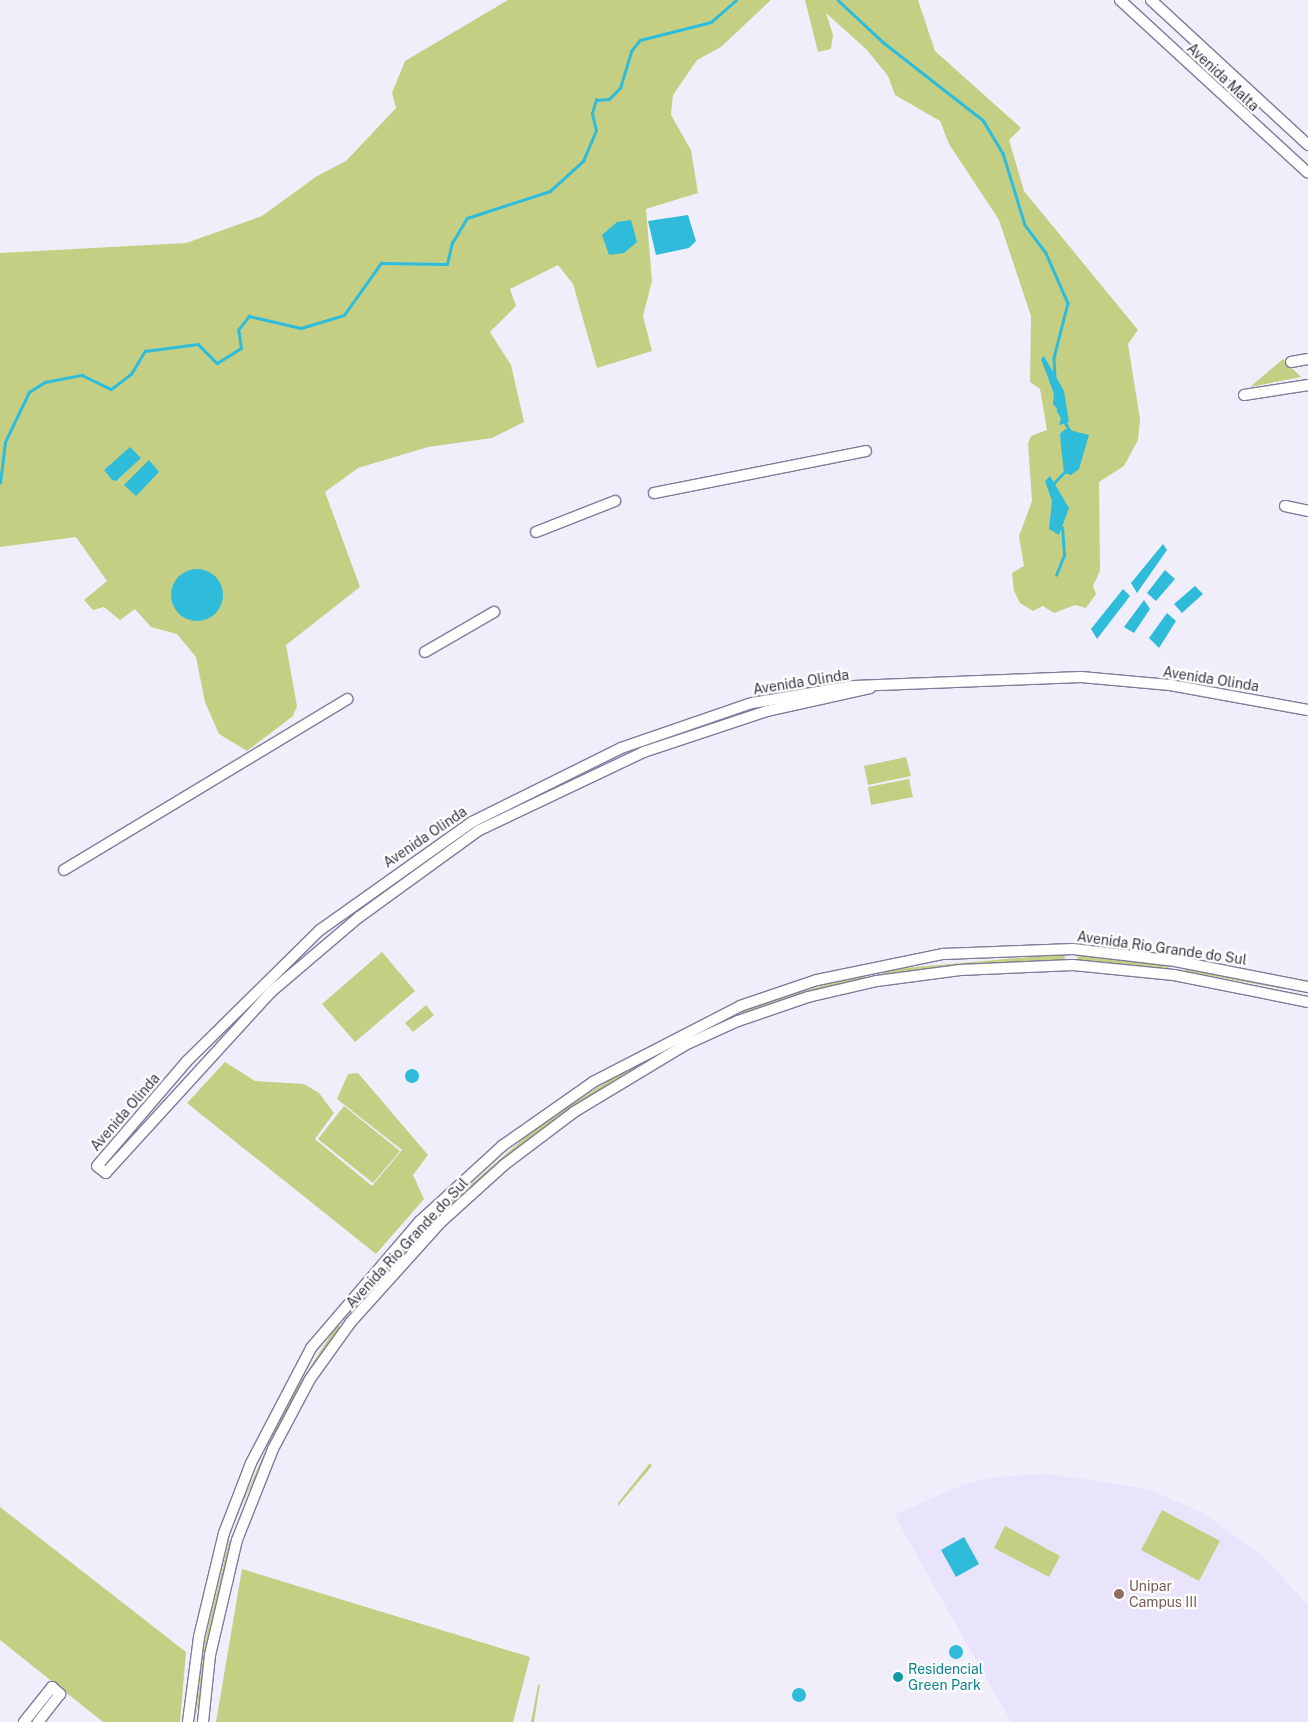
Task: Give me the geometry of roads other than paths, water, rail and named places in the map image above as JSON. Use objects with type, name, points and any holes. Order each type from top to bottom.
[{"type":"street","name":"Avenida Malta","points":[[1120,0],[1308,173]]},
{"type":"street","name":"Avenida Malta","points":[[1151,0],[1308,145]]},
{"type":"street","points":[[1290,362],[1308,359]]},
{"type":"street","points":[[1244,396],[1308,385]]},
{"type":"street","points":[[654,493],[866,451]]},
{"type":"street","points":[[536,532],[615,502]]},
{"type":"street","points":[[1285,506],[1308,511]]},
{"type":"street","points":[[425,652],[494,612]]},
{"type":"street","name":"Avenida Olinda","points":[[870,688],[854,686],[752,703],[638,741],[572,771],[472,822],[320,930],[245,1001],[97,1166],[106,1173],[230,1032],[271,992],[376,905],[478,832],[577,781],[644,752],[755,714],[870,688],[1081,677],[1170,685],[1308,710]]},
{"type":"street","points":[[64,870],[347,699]]},
{"type":"street","points":[[752,703],[755,714]]},
{"type":"street","points":[[572,771],[577,781]]},
{"type":"street","points":[[367,895],[376,905]]},
{"type":"street","name":"Avenida Rio Grande do Sul","points":[[188,1722],[199,1636],[224,1533],[269,1426],[311,1348],[338,1312],[420,1220],[502,1146],[593,1082],[733,1009],[874,966],[943,954],[1073,948],[1175,961],[1308,987]]},
{"type":"street","name":"Avenida Rio Grande do Sul","points":[[203,1722],[218,1616],[238,1540],[260,1477],[310,1380],[351,1322],[441,1222],[532,1142],[649,1066],[738,1021],[808,997],[877,981],[968,969],[1073,965],[1174,975],[1308,1002]]},
{"type":"street","points":[[874,966],[877,981]]},
{"type":"street","points":[[733,1009],[738,1021]]},
{"type":"street","points":[[24,1722],[52,1687],[60,1694],[38,1722]]},
{"type":"water","points":[[688,215],[696,241],[689,248],[656,255],[648,221]]},
{"type":"water","points":[[631,220],[637,242],[624,253],[609,255],[602,235],[617,222]]},
{"type":"water","points":[[1044,356],[1064,391],[1069,422],[1059,425],[1062,415],[1053,404],[1054,394],[1041,359]]},
{"type":"water","points":[[1065,429],[1089,435],[1079,469],[1071,475],[1064,473],[1060,434]]},
{"type":"water","points":[[130,447],[141,458],[116,481],[112,480],[104,470]]},
{"type":"water","points":[[149,460],[159,472],[136,496],[124,485]]},
{"type":"water","points":[[1050,476],[1069,508],[1059,535],[1049,529],[1052,501],[1045,481]]},
{"type":"water","points":[[1163,544],[1167,550],[1137,593],[1131,583]]},
{"type":"water","points":[[197,569],[207,571],[215,577],[221,585],[223,595],[221,605],[215,613],[207,619],[197,621],[187,619],[179,613],[173,605],[171,595],[173,585],[179,577],[187,571]]},
{"type":"water","points":[[1165,570],[1175,579],[1156,601],[1147,593]]},
{"type":"water","points":[[1195,586],[1203,594],[1182,613],[1174,604]]},
{"type":"water","points":[[1123,589],[1130,596],[1097,639],[1091,629]]},
{"type":"water","points":[[1144,600],[1150,609],[1134,633],[1124,627]]},
{"type":"water","points":[[1167,613],[1176,621],[1159,648],[1149,638]]},
{"type":"water","points":[[409,1069],[415,1069],[419,1076],[415,1083],[409,1083],[405,1079],[405,1073]]},
{"type":"water","points":[[964,1537],[979,1564],[956,1577],[941,1550]]},
{"type":"water","points":[[956,1645],[961,1647],[963,1652],[961,1657],[956,1659],[951,1657],[949,1652],[951,1647]]},
{"type":"water","points":[[799,1688],[804,1690],[806,1695],[804,1700],[799,1702],[794,1700],[792,1695],[794,1690]]},
{"type":"waterway","points":[[0,483],[5,442],[29,392],[45,382],[82,375],[111,389],[131,374],[145,351],[198,344],[217,363],[241,348],[238,330],[249,316],[301,328],[344,315],[381,263],[447,264],[452,243],[467,218],[550,191],[583,161],[596,131],[592,113],[596,100],[609,99],[620,88],[631,51],[640,40],[711,22],[736,0]]},
{"type":"waterway","points":[[838,0],[883,42],[983,120],[1003,153],[1025,225],[1046,253],[1068,303],[1054,358],[1055,378]]},
{"type":"waterway","points":[[1058,410],[1070,431]]},
{"type":"waterway","points":[[1053,484],[1066,470]]},
{"type":"waterway","points":[[1056,575],[1064,555],[1062,528]]},
{"type":"place","name":"Unipar Campus III","points":[[1119,1594]]},
{"type":"place","name":"Residencial Green Park","points":[[898,1677]]}]
